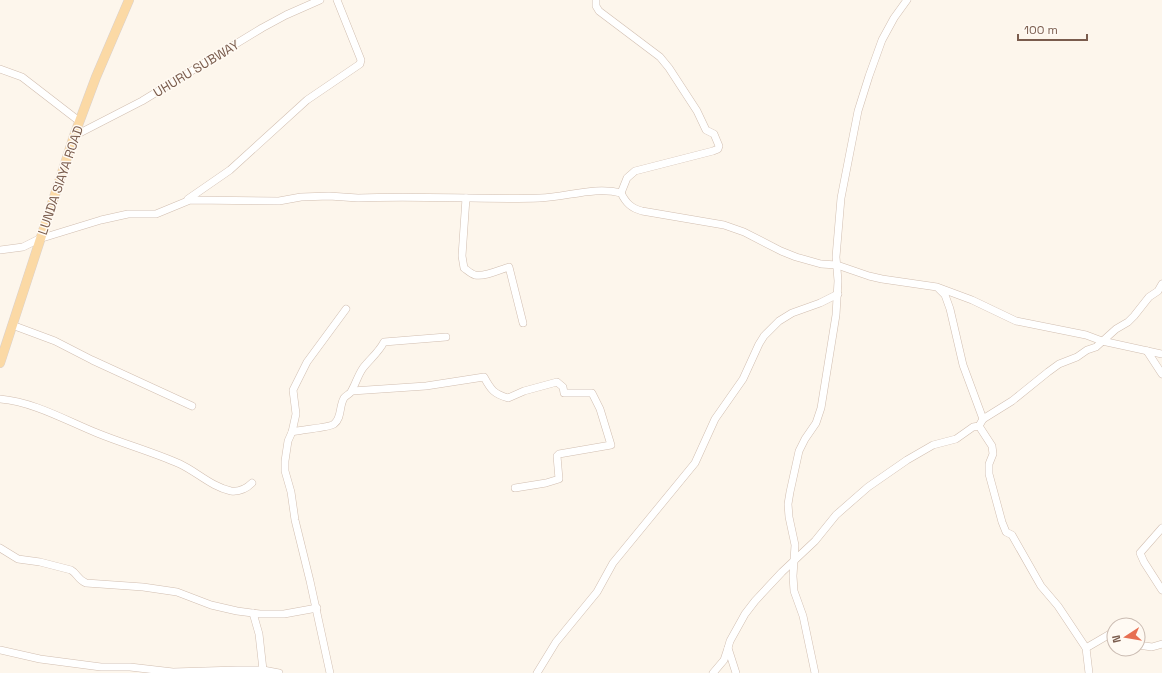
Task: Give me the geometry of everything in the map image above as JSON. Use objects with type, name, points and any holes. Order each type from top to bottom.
[{"type":"main road","name":"LUNDA SIAYA ROAD","points":[[0,363],[39,239],[79,121],[109,44],[129,0]]},
{"type":"street","name":"UHURU SUBWAY","points":[[74,136],[142,101],[262,28],[286,15],[320,0]]},
{"type":"street","points":[[0,250],[23,247],[39,239],[101,220],[128,214],[156,214],[186,200],[230,170],[306,100],[360,64],[361,60],[337,0]]},
{"type":"street","points":[[596,0],[596,6],[599,11],[652,50],[664,62],[698,111],[706,130],[714,134],[719,146],[718,149],[713,151],[635,171],[627,178],[621,193]]},
{"type":"street","points":[[815,673],[803,616],[794,591],[793,576],[795,545],[789,517],[788,504],[799,451],[816,423],[821,408],[838,294],[837,265],[841,198],[860,102],[882,40],[894,18],[907,0]]},
{"type":"street","points":[[0,69],[22,78],[79,121]]},
{"type":"street","points":[[186,200],[279,201],[301,197],[329,196],[358,198],[541,198],[595,191],[613,191],[621,193],[628,205],[642,212],[730,227],[744,232],[780,251],[796,257],[821,264],[837,265],[876,278],[937,288],[972,300],[1016,321],[1086,335],[1102,341],[1162,354]]},
{"type":"street","points":[[466,198],[462,256],[464,268],[474,275],[487,274],[495,270],[509,267],[523,323]]},
{"type":"street","points":[[979,426],[983,419],[1012,401],[1048,372],[1087,350],[1094,349],[1116,329],[1128,322],[1149,297],[1158,291],[1162,284]]},
{"type":"street","points":[[937,288],[945,295],[963,365],[983,419]]},
{"type":"street","points":[[537,673],[556,642],[597,592],[613,563],[695,463],[715,419],[748,370],[761,340],[779,321],[792,313],[820,303],[838,294]]},
{"type":"street","points":[[330,673],[317,608],[297,528],[291,492],[285,471],[285,461],[289,438],[296,414],[293,390],[307,362],[346,309]]},
{"type":"street","points":[[12,325],[55,341],[92,360],[192,406]]},
{"type":"street","points":[[292,432],[307,428],[326,427],[334,424],[339,417],[344,398],[352,391],[361,372],[384,342],[446,337]]},
{"type":"street","points":[[1147,351],[1162,374]]},
{"type":"street","points":[[352,391],[426,386],[484,377],[489,386],[497,395],[508,398],[524,391],[557,382],[563,387],[564,393],[592,394],[600,409],[611,445],[559,454],[557,456],[559,479],[546,483],[515,488]]},
{"type":"street","points":[[0,399],[14,400],[48,412],[94,432],[179,464],[211,483],[229,490],[243,490],[252,483]]},
{"type":"street","points":[[713,673],[724,660],[730,641],[748,610],[794,560],[810,546],[843,509],[880,477],[928,448],[956,439],[973,427],[979,426]]},
{"type":"street","points":[[979,426],[992,446],[993,454],[988,464],[989,474],[998,509],[1006,532],[1012,536],[1041,586],[1058,606],[1086,648],[1089,673]]},
{"type":"street","points":[[1162,528],[1140,553],[1162,590]]},
{"type":"street","points":[[0,548],[18,559],[40,562],[71,570],[80,580],[86,583],[143,587],[177,592],[203,602],[237,611],[253,613],[284,614],[317,608]]},
{"type":"street","points":[[253,613],[259,634],[266,672]]},
{"type":"street","points":[[1086,648],[1106,636]]},
{"type":"street","points":[[1146,646],[1152,647],[1162,644]]},
{"type":"street","points":[[728,648],[736,673]]},
{"type":"street","points":[[0,650],[40,658],[127,670],[173,672],[223,670],[279,673]]}]
